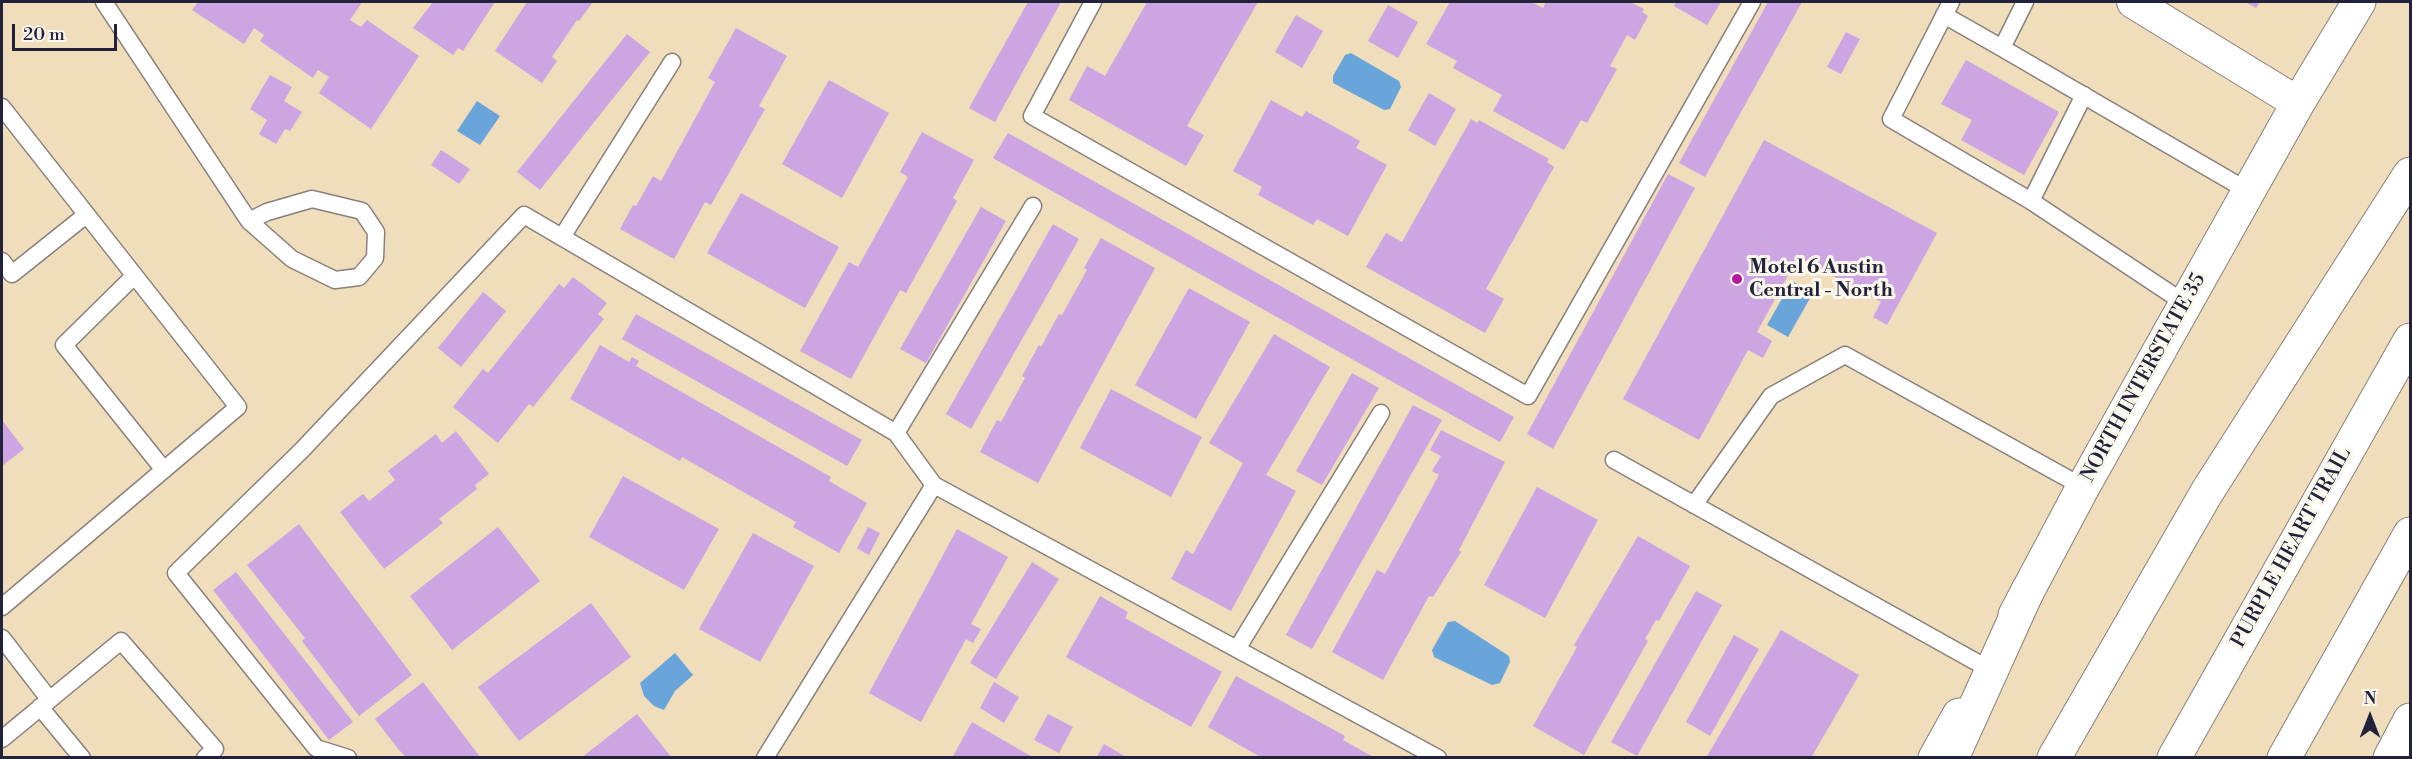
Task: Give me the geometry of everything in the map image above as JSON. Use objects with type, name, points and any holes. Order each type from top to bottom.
[{"type":"main road","name":"NORTH INTERSTATE 35","points":[[1935,758],[1987,668],[2083,487],[2248,191],[2359,2]]},
{"type":"main road","points":[[2054,758],[2206,492],[2410,174]]},
{"type":"main road","name":"PURPLE HEART TRAIL","points":[[2175,758],[2410,340]]},
{"type":"main road","points":[[2284,758],[2410,534]]},
{"type":"main road","points":[[1952,758],[2028,590]]},
{"type":"main road","points":[[2390,758],[2410,720]]},
{"type":"street","points":[[2133,2],[2298,103]]},
{"type":"lane","points":[[104,2],[249,220],[292,259],[334,280],[359,277],[375,258],[376,232],[363,211],[312,199],[267,212],[249,220]]},
{"type":"lane","points":[[1094,2],[1032,116],[1528,396],[1752,2]]},
{"type":"lane","points":[[2002,48],[2025,2]]},
{"type":"lane","points":[[2186,304],[2031,201],[1891,118],[1948,8],[2002,48],[2248,191]]},
{"type":"lane","points":[[562,237],[672,62]]},
{"type":"lane","points":[[2031,201],[2084,95]]},
{"type":"lane","points":[[2,107],[238,407],[2,607]]},
{"type":"lane","points":[[896,433],[1033,206]]},
{"type":"lane","points":[[2,261],[12,274],[86,215]]},
{"type":"lane","points":[[348,758],[316,748],[176,573],[302,450],[524,215],[896,433],[934,485],[1438,758]]},
{"type":"lane","points":[[134,276],[64,345],[164,470]]},
{"type":"lane","points":[[1694,505],[1771,396],[1845,355],[2083,487]]},
{"type":"lane","points":[[1237,649],[1381,413]]},
{"type":"lane","points":[[1614,460],[1987,668]]},
{"type":"lane","points":[[765,758],[934,485]]},
{"type":"lane","points":[[2,638],[82,758]]},
{"type":"lane","points":[[2,739],[121,641],[215,749],[205,758]]},
{"type":"water","points":[[1351,53],[1399,81],[1401,87],[1390,109],[1384,110],[1333,83],[1333,76],[1345,55]]},
{"type":"water","points":[[477,101],[500,116],[480,145],[457,131]]},
{"type":"water","points":[[1792,281],[1813,293],[1788,337],[1767,325]]},
{"type":"water","points":[[1455,621],[1509,656],[1510,662],[1500,683],[1492,685],[1434,657],[1432,650],[1448,622]]},
{"type":"water","points":[[675,653],[693,675],[675,691],[664,710],[654,706],[644,696],[640,683]]},
{"type":"building","points":[[198,2],[358,2],[361,4],[350,20],[361,27],[367,20],[419,56],[371,129],[319,93],[329,77],[318,70],[313,78],[260,41],[264,35],[254,28],[244,44],[192,10]]},
{"type":"building","points":[[433,2],[495,2],[463,51],[458,48],[453,55],[413,28]]},
{"type":"building","points":[[527,2],[593,2],[579,21],[577,20],[552,57],[557,61],[542,83],[495,51]]},
{"type":"building","points":[[1028,2],[1061,2],[995,122],[969,108]]},
{"type":"building","points":[[1147,2],[1258,2],[1187,126],[1204,135],[1186,166],[1069,100],[1087,66],[1105,76]]},
{"type":"building","points":[[1450,2],[1531,2],[1543,8],[1546,2],[1630,2],[1644,9],[1642,12],[1648,16],[1635,40],[1627,35],[1610,66],[1617,69],[1587,123],[1581,120],[1564,150],[1493,111],[1502,95],[1453,68],[1457,61],[1426,44]]},
{"type":"building","points":[[1676,2],[1721,2],[1707,25],[1674,6]]},
{"type":"building","points":[[1768,2],[1802,2],[1705,177],[1679,163]]},
{"type":"building","points":[[2245,2],[2260,2],[2256,8]]},
{"type":"building","points":[[1388,5],[1418,22],[1398,58],[1368,41]]},
{"type":"building","points":[[1296,15],[1323,31],[1302,68],[1275,52]]},
{"type":"building","points":[[736,28],[787,56],[759,106],[765,109],[711,205],[705,202],[674,259],[620,229],[653,176],[661,181],[715,82],[708,78]]},
{"type":"building","points":[[1846,32],[1860,39],[1841,74],[1827,67]]},
{"type":"building","points":[[627,34],[650,52],[540,190],[517,172]]},
{"type":"building","points":[[1966,60],[2059,112],[2024,175],[1961,140],[1972,120],[1941,104]]},
{"type":"building","points":[[270,75],[292,87],[284,101],[302,112],[290,131],[285,129],[276,144],[259,134],[267,120],[250,109]]},
{"type":"building","points":[[829,80],[889,113],[842,198],[782,164]]},
{"type":"building","points":[[1429,93],[1456,109],[1435,146],[1408,130]]},
{"type":"building","points":[[1271,100],[1302,117],[1306,111],[1360,141],[1356,148],[1387,165],[1348,236],[1317,219],[1313,225],[1258,195],[1262,187],[1233,171]]},
{"type":"building","points":[[1471,119],[1477,123],[1479,120],[1549,159],[1547,162],[1554,167],[1486,289],[1504,299],[1485,333],[1366,267],[1386,233],[1402,242]]},
{"type":"building","points":[[922,132],[974,160],[953,198],[957,201],[906,293],[900,290],[851,379],[800,351],[849,262],[858,267],[908,177],[900,172]]},
{"type":"building","points":[[1008,133],[1514,417],[1500,442],[993,158]]},
{"type":"building","name":"Motel 6 Austin Central - North","points":[[1764,140],[1937,233],[1887,325],[1873,317],[1881,302],[1798,257],[1757,332],[1772,341],[1763,358],[1748,350],[1699,440],[1623,399]]},
{"type":"building","points":[[441,150],[470,169],[459,184],[431,165]]},
{"type":"building","points":[[1668,174],[1695,188],[1553,449],[1527,434]]},
{"type":"building","points":[[741,193],[839,247],[805,308],[707,253]]},
{"type":"building","points":[[981,207],[1006,221],[926,363],[900,349]]},
{"type":"building","points":[[1053,224],[1079,239],[971,429],[946,414]]},
{"type":"building","points":[[1101,238],[1155,268],[1038,483],[980,452],[997,420],[1001,422],[1025,378],[1022,376],[1039,345],[1041,347],[1059,314],[1062,315],[1087,270],[1084,268]]},
{"type":"building","points":[[573,277],[607,303],[598,314],[604,319],[533,407],[529,404],[498,443],[453,407],[483,369],[488,373],[559,284],[564,288]]},
{"type":"building","points":[[1189,288],[1250,322],[1196,419],[1135,385]]},
{"type":"building","points":[[483,292],[506,311],[461,367],[438,348]]},
{"type":"building","points":[[636,314],[862,440],[847,466],[622,339]]},
{"type":"building","points":[[1274,334],[1330,367],[1266,475],[1296,491],[1231,611],[1171,579],[1186,550],[1193,554],[1243,463],[1209,443]]},
{"type":"building","points":[[600,345],[629,362],[632,357],[639,361],[636,366],[831,477],[829,481],[867,503],[839,553],[793,527],[796,522],[682,457],[680,461],[570,399]]},
{"type":"building","points":[[1352,373],[1379,388],[1322,485],[1296,471]]},
{"type":"building","points":[[1111,389],[1202,437],[1171,497],[1080,448]]},
{"type":"building","points":[[1413,405],[1442,420],[1312,649],[1286,635]]},
{"type":"building","points":[[2,420],[24,449],[2,466]]},
{"type":"building","points":[[1441,430],[1505,462],[1459,550],[1461,552],[1433,597],[1429,596],[1383,680],[1332,652],[1377,570],[1385,574],[1439,475],[1432,471],[1441,456],[1430,450]]},
{"type":"building","points":[[456,431],[489,474],[475,485],[477,489],[439,519],[443,523],[384,569],[340,512],[363,494],[369,501],[395,480],[388,471],[436,434],[442,443]]},
{"type":"building","points":[[623,476],[719,529],[684,590],[589,537]]},
{"type":"building","points":[[1537,487],[1598,520],[1545,618],[1484,585]]},
{"type":"building","points":[[299,524],[412,675],[359,716],[302,641],[305,638],[247,565]]},
{"type":"building","points":[[498,527],[540,581],[452,650],[410,596]]},
{"type":"building","points":[[868,527],[880,533],[869,555],[857,548]]},
{"type":"building","points":[[957,529],[1008,557],[971,624],[981,629],[973,643],[966,639],[921,722],[869,693]]},
{"type":"building","points":[[753,533],[814,566],[760,662],[699,629]]},
{"type":"building","points":[[1638,536],[1690,566],[1659,621],[1656,620],[1645,639],[1648,641],[1584,755],[1533,726],[1577,647],[1574,645]]},
{"type":"building","points":[[1032,562],[1059,579],[996,679],[970,663]]},
{"type":"building","points":[[236,572],[353,722],[329,740],[213,590]]},
{"type":"building","points":[[1696,591],[1722,605],[1637,756],[1611,742]]},
{"type":"building","points":[[1100,596],[1128,612],[1125,618],[1222,672],[1191,727],[1066,657]]},
{"type":"building","points":[[591,603],[631,657],[519,741],[478,687]]},
{"type":"building","points":[[1781,630],[1859,675],[1811,758],[1706,758]]},
{"type":"building","points":[[1734,635],[1759,649],[1710,736],[1686,722]]},
{"type":"building","points":[[1236,676],[1345,736],[1343,740],[1375,758],[1262,758],[1208,727]]},
{"type":"building","points":[[423,682],[481,758],[407,758],[375,719]]},
{"type":"building","points":[[994,682],[1019,697],[1004,723],[980,708]]},
{"type":"building","points":[[637,714],[672,758],[581,758]]},
{"type":"building","points":[[1048,714],[1073,727],[1059,753],[1034,740]]},
{"type":"building","points":[[972,722],[1034,758],[952,758]]},
{"type":"building","points":[[1104,744],[1128,758],[1096,758]]},
{"type":"place","name":"Motel 6 Austin Central - North","points":[[1737,279]]}]
